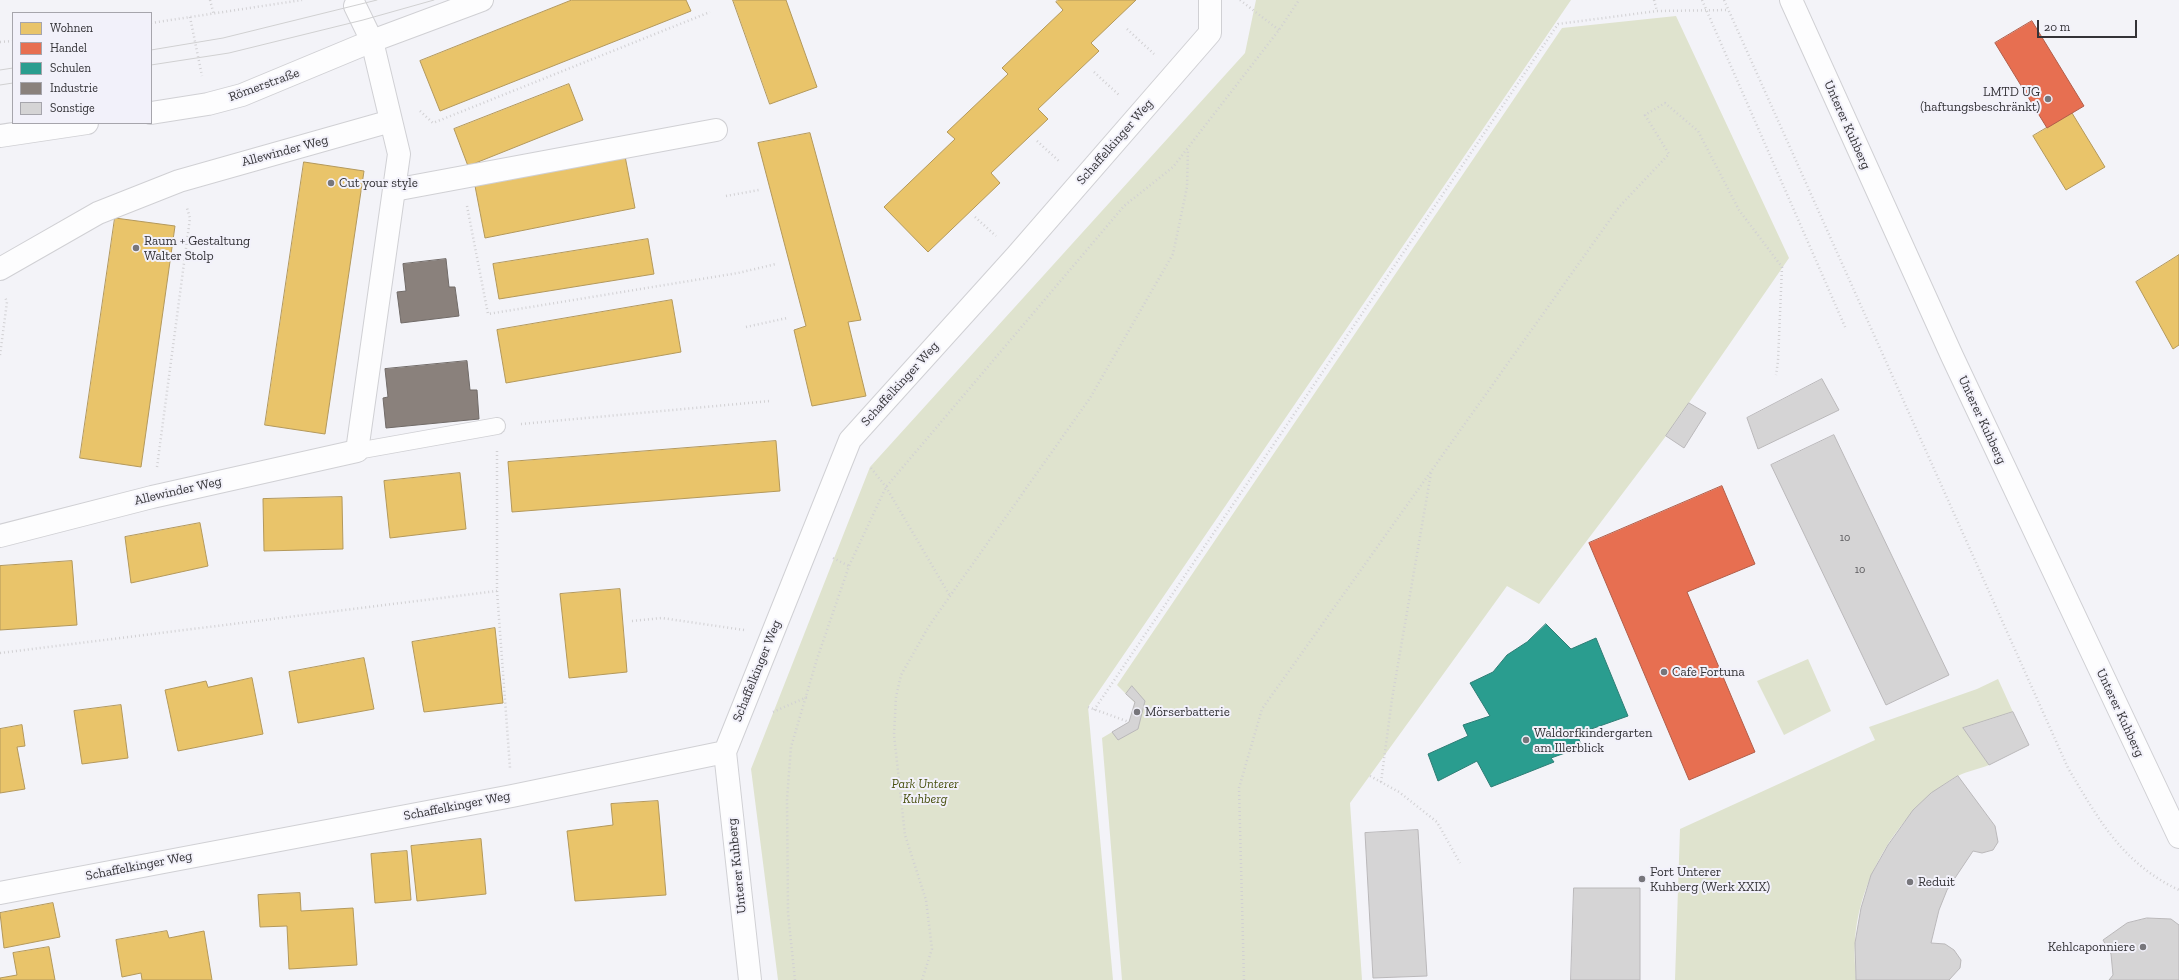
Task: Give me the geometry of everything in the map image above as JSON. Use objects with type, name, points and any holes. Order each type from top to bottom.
[{"type":"street","name":"Römerstraße","points":[[372,41],[446,0]]},
{"type":"street","name":"Römerstraße","points":[[152,113],[208,104],[242,95],[372,41],[482,0]]},
{"type":"street","name":"Schaffelkinger Weg","points":[[0,892],[512,796],[725,752],[850,440],[1017,255],[1210,33],[1210,0]]},
{"type":"street","name":"Unterer Kuhberg","points":[[1791,0],[1952,356],[2179,837]]},
{"type":"street","points":[[353,3],[372,41],[399,154],[357,451]]},
{"type":"street","name":"Allewinder Weg","points":[[0,269],[98,213],[179,181],[391,121]]},
{"type":"street","points":[[0,136],[80,124]]},
{"type":"street","points":[[394,190],[716,130]]},
{"type":"street","name":"Allewinder Weg","points":[[0,536],[152,497],[357,451]]},
{"type":"street","name":"Unterer Kuhberg","points":[[725,752],[750,980]]},
{"type":"lane","name":"Allewinder Weg","points":[[357,451],[497,426]]},
{"type":"path","points":[[210,0],[214,15]]},
{"type":"path","points":[[152,22],[214,15],[302,0]]},
{"type":"path","points":[[1240,0],[1279,30]]},
{"type":"path","points":[[795,980],[788,913],[787,799],[791,747],[817,659],[849,566],[886,487],[1124,206],[1173,167],[1279,30],[1299,0]]},
{"type":"path","points":[[1654,0],[1657,11]]},
{"type":"path","points":[[1702,0],[1846,330]]},
{"type":"path","points":[[1724,0],[2068,768],[2102,825],[2134,862],[2163,883],[2179,890]]},
{"type":"path","points":[[1094,710],[1558,24],[1657,11],[1707,9],[1728,10]]},
{"type":"path","points":[[416,108],[433,123],[710,12]]},
{"type":"path","points":[[190,18],[208,104]]},
{"type":"path","points":[[1127,29],[1175,73]]},
{"type":"path","points":[[0,42],[12,41]]},
{"type":"path","points":[[1094,72],[1139,114]]},
{"type":"path","points":[[1244,980],[1239,788],[1262,709],[1619,207],[1669,154],[1645,115],[1665,103],[1698,131],[1739,210],[1782,267],[1778,361],[1776,375]]},
{"type":"path","points":[[922,980],[932,949],[926,900],[905,835],[894,735],[896,697],[901,675],[929,626],[1090,398],[1174,254],[1187,187],[1188,148]]},
{"type":"path","points":[[462,178],[488,314],[738,273],[776,264]]},
{"type":"path","points":[[726,196],[759,190]]},
{"type":"path","points":[[152,497],[190,218]]},
{"type":"path","points":[[0,356],[7,302]]},
{"type":"path","points":[[746,327],[786,318]]},
{"type":"path","points":[[512,796],[497,591],[497,426],[770,401]]},
{"type":"path","points":[[850,440],[886,487],[950,596]]},
{"type":"path","points":[[1381,782],[1392,699],[1432,471]]},
{"type":"path","points":[[0,653],[497,591]]},
{"type":"path","points":[[632,621],[662,618],[725,626],[772,636]]},
{"type":"path","points":[[1088,707],[1129,722]]},
{"type":"path","points":[[1370,776],[1399,792],[1437,822],[1460,863]]},
{"type":"green space","name":"Park Unterer Kuhberg","points":[[1256,0],[1571,0],[1088,707],[1113,980],[778,980],[751,769],[870,467],[1245,53]]},
{"type":"green space","points":[[1676,16],[1789,258],[1666,436],[1539,604],[1507,586],[1350,803],[1362,980],[1122,980],[1102,738],[1129,722],[1135,703],[1117,685],[1562,28]]},
{"type":"green space","points":[[1808,659],[1831,711],[1784,735],[1757,681]]},
{"type":"green space","points":[[1998,679],[2013,712],[1964,728],[1989,765],[1958,776],[1937,790],[1918,806],[1886,847],[1874,870],[1864,894],[1858,918],[1855,948],[1856,980],[1675,980],[1680,829],[1875,740],[1869,727],[1977,689]]},
{"type":"building: Wohnen","points":[[572,0],[686,0],[691,11],[440,111],[420,61]]},
{"type":"building: Wohnen","points":[[733,0],[786,0],[817,87],[770,104]]},
{"type":"building: Wohnen","points":[[1058,0],[1136,0],[1091,43],[1099,51],[1038,109],[1048,119],[991,173],[1000,183],[928,252],[884,207],[955,139],[947,132],[1008,74],[1002,68],[1063,10],[1056,2]]},
{"type":"building: Wohnen","points":[[569,84],[583,120],[468,166],[454,129]]},
{"type":"building: Wohnen","points":[[2072,113],[2105,167],[2066,190],[2033,136]]},
{"type":"building: Wohnen","points":[[810,133],[861,320],[848,322],[866,396],[812,406],[794,330],[806,326],[758,143]]},
{"type":"building: Wohnen","points":[[625,156],[635,208],[485,238],[475,186]]},
{"type":"building: Wohnen","points":[[304,162],[364,171],[325,434],[265,425]]},
{"type":"building: Wohnen","points":[[115,218],[175,226],[141,467],[80,458]]},
{"type":"building: Wohnen","points":[[648,239],[654,274],[499,299],[493,264]]},
{"type":"building: Wohnen","points":[[2179,255],[2179,345],[2173,349],[2136,282]]},
{"type":"building: Wohnen","points":[[672,300],[681,352],[506,383],[497,330]]},
{"type":"building: Wohnen","points":[[776,441],[780,491],[512,512],[508,462]]},
{"type":"building: Wohnen","points":[[460,473],[466,529],[390,538],[384,481]]},
{"type":"building: Wohnen","points":[[342,497],[343,549],[264,551],[263,499]]},
{"type":"building: Wohnen","points":[[200,523],[208,566],[131,583],[125,537]]},
{"type":"building: Wohnen","points":[[72,561],[77,625],[0,630],[0,566]]},
{"type":"building: Wohnen","points":[[620,589],[627,672],[569,678],[560,594]]},
{"type":"building: Wohnen","points":[[495,628],[503,703],[424,712],[412,642]]},
{"type":"building: Wohnen","points":[[364,658],[374,709],[298,723],[289,672]]},
{"type":"building: Wohnen","points":[[252,678],[263,734],[178,751],[165,690],[206,681],[208,687]]},
{"type":"building: Wohnen","points":[[121,705],[128,758],[82,764],[74,711]]},
{"type":"building: Wohnen","points":[[22,725],[25,746],[17,747],[25,789],[0,793],[0,729]]},
{"type":"building: Wohnen","points":[[658,801],[666,895],[575,901],[567,831],[613,825],[611,804]]},
{"type":"building: Wohnen","points":[[481,839],[486,894],[417,901],[411,846]]},
{"type":"building: Wohnen","points":[[407,851],[411,900],[375,903],[371,854]]},
{"type":"building: Wohnen","points":[[300,893],[301,911],[353,908],[357,965],[289,969],[287,926],[260,927],[258,895]]},
{"type":"building: Wohnen","points":[[53,903],[60,937],[4,948],[0,913]]},
{"type":"building: Wohnen","points":[[167,931],[169,938],[204,931],[212,980],[142,980],[141,973],[122,977],[116,940]]},
{"type":"building: Wohnen","points":[[49,947],[55,980],[0,980],[0,978],[17,975],[13,953]]},
{"type":"building: Handel","points":[[2032,21],[2084,106],[2047,128],[1995,43]]},
{"type":"building: Handel","points":[[1722,486],[1755,564],[1687,592],[1755,752],[1689,780],[1589,543]]},
{"type":"building: Schulen","points":[[1546,624],[1571,649],[1596,638],[1628,716],[1577,734],[1582,747],[1551,758],[1554,762],[1491,787],[1477,761],[1438,781],[1428,754],[1468,736],[1463,725],[1490,716],[1470,683],[1493,672],[1507,655],[1527,642]]},
{"type":"building: Industrie","points":[[446,259],[449,287],[455,287],[459,316],[401,323],[397,292],[406,291],[403,264]]},
{"type":"building: Industrie","points":[[467,361],[470,390],[477,390],[479,419],[386,428],[383,398],[388,397],[385,369]]},
{"type":"building: Sonstige","points":[[1822,379],[1839,410],[1758,449],[1747,418]]},
{"type":"building: Sonstige","points":[[1689,403],[1706,413],[1684,448],[1666,436]]},
{"type":"building: Sonstige","points":[[1834,435],[1949,675],[1886,705],[1771,465]]},
{"type":"building: Sonstige","name":"Mörserbatterie","points":[[1132,686],[1145,701],[1138,729],[1118,740],[1112,732],[1129,722],[1135,702],[1126,694]]},
{"type":"building: Sonstige","points":[[2013,712],[2029,745],[1989,765],[1963,728]]},
{"type":"building: Sonstige","name":"Reduit","points":[[1958,776],[1995,826],[1998,842],[1993,850],[1982,853],[1973,851],[1947,890],[1939,910],[1931,943],[1945,944],[1954,950],[1961,960],[1960,968],[1949,980],[1856,980],[1855,943],[1861,908],[1871,875],[1888,845],[1913,810],[1931,793]]},
{"type":"building: Sonstige","points":[[1418,830],[1427,976],[1373,978],[1365,833]]},
{"type":"building: Sonstige","points":[[1574,888],[1640,888],[1640,980],[1571,980]]},
{"type":"building: Sonstige","name":"Kehlcaponniere","points":[[2147,918],[2171,919],[2179,925],[2179,980],[2109,980],[2113,975],[2111,954],[2103,940],[2127,923]]},
{"type":"tram line","points":[[152,50],[223,38],[377,0]]},
{"type":"tram line","points":[[152,65],[229,53],[363,20],[434,0]]},
{"type":"tram line","points":[[0,70],[12,68]]},
{"type":"tram line","points":[[0,85],[12,83]]},
{"type":"place","name":"LMTD UG (haftungsbeschränkt)","points":[[2048,99]]},
{"type":"place","name":"Cut your style","points":[[331,183]]},
{"type":"place","name":"Raum + Gestaltung Walter Stolp","points":[[136,248]]},
{"type":"place","name":"Cafe Fortuna","points":[[1664,672]]},
{"type":"place","name":"Mörserbatterie","points":[[1137,712]]},
{"type":"place","name":"Waldorfkindergarten am Illerblick","points":[[1526,740]]},
{"type":"place","name":"Fort Unterer Kuhberg (Werk XXIX)","points":[[1642,879]]},
{"type":"place","name":"Reduit","points":[[1910,882]]},
{"type":"place","name":"Kehlcaponniere","points":[[2143,947]]}]
